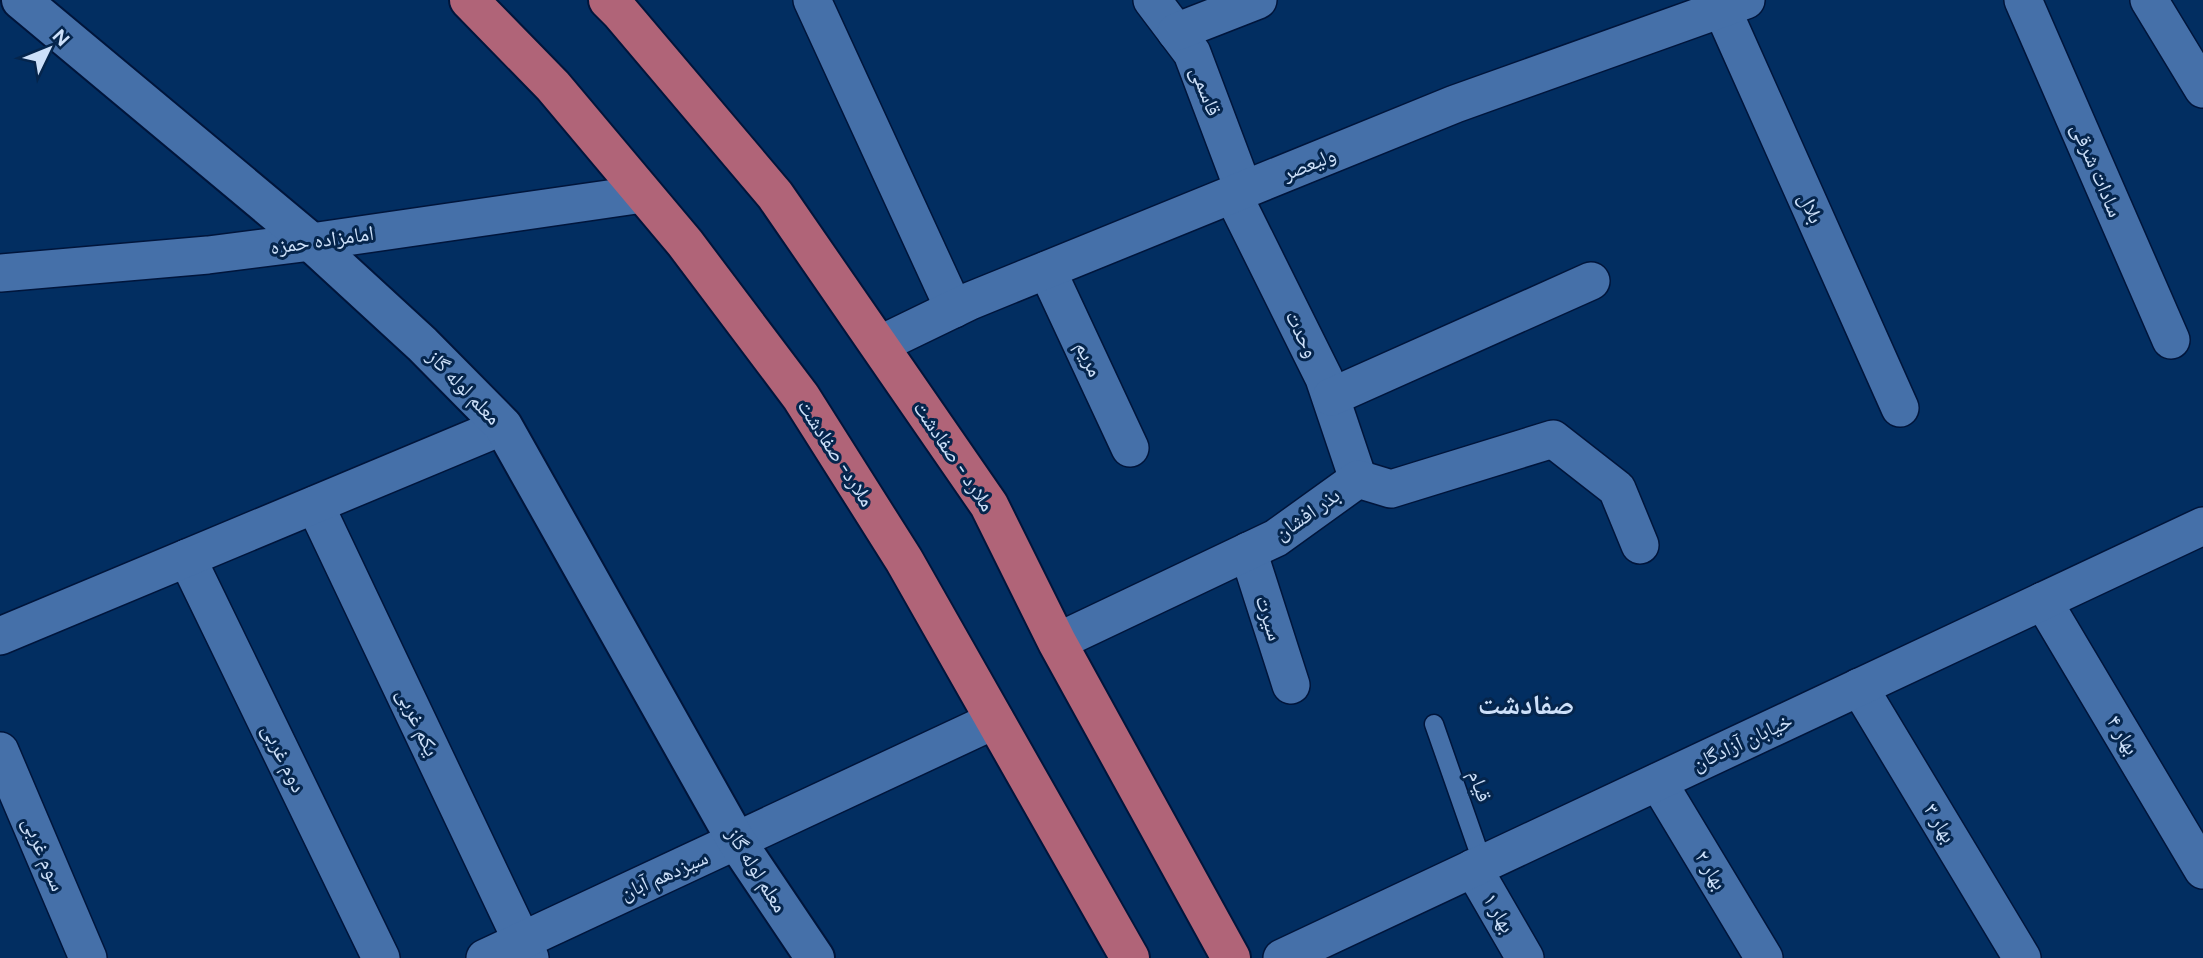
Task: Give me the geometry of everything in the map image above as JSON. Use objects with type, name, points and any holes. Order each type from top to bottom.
[{"type":"highway","name":"ملارد- صفادشت","points":[[469,0],[553,86],[685,243],[801,397],[904,560],[1130,958]]},
{"type":"highway","name":"ملارد - صفادشت","points":[[623,4],[775,195],[989,505],[1057,642],[1231,958]]},
{"type":"street","name":"معلم لوله گاز","points":[[21,0],[311,242],[422,344],[503,426],[737,842],[815,958]]},
{"type":"street","points":[[812,0],[954,309]]},
{"type":"street","name":"قاسمی","points":[[1152,0],[1192,53],[1238,193]]},
{"type":"street","points":[[1176,32],[1258,0]]},
{"type":"street","name":"سادات شرقی","points":[[2023,0],[2171,340]]},
{"type":"street","points":[[2149,0],[2203,89]]},
{"type":"street","name":"ولیعصر","points":[[879,345],[954,309],[1047,270],[1455,104],[1719,6]]},
{"type":"street","name":"بلال","points":[[1719,6],[1900,408]]},
{"type":"street","name":"وحدت","points":[[1238,193],[1324,378],[1358,479]]},
{"type":"street","name":"امامزاده حمزه","points":[[0,273],[208,255],[643,194]]},
{"type":"street","name":"مریم","points":[[1047,270],[1130,447]]},
{"type":"street","points":[[1331,397],[1591,281]]},
{"type":"street","points":[[0,636],[503,426]]},
{"type":"street","name":"بذر افشان","points":[[1057,642],[1276,538],[1358,479],[1391,489],[1553,439],[1617,489],[1640,545]]},
{"type":"street","name":"یکم غربی","points":[[315,505],[526,949]]},
{"type":"street","name":"خیابان آزادگان","points":[[1282,958],[2043,601],[2198,540]]},
{"type":"street","name":"سیرت","points":[[1248,551],[1291,685]]},
{"type":"street","name":"دوم غربی","points":[[187,558],[381,958]]},
{"type":"street","name":"بهار ۴","points":[[2043,601],[2203,870]]},
{"type":"street","name":"بهار ۳","points":[[1859,687],[2021,958]]},
{"type":"street","name":"سیزدهم آبان","points":[[485,958],[526,949],[737,842],[995,720]]},
{"type":"street","name":"سوم غربی","points":[[0,751],[88,958]]},
{"type":"street","name":"بهار ۲","points":[[1658,782],[1764,958]]},
{"type":"street","name":"بهار ۱","points":[[1478,866],[1525,958]]},
{"type":"lane","name":"قیام","points":[[1434,724],[1478,866]]},
{"type":"district","name":"صفادشت","points":[[1526,704]]}]
